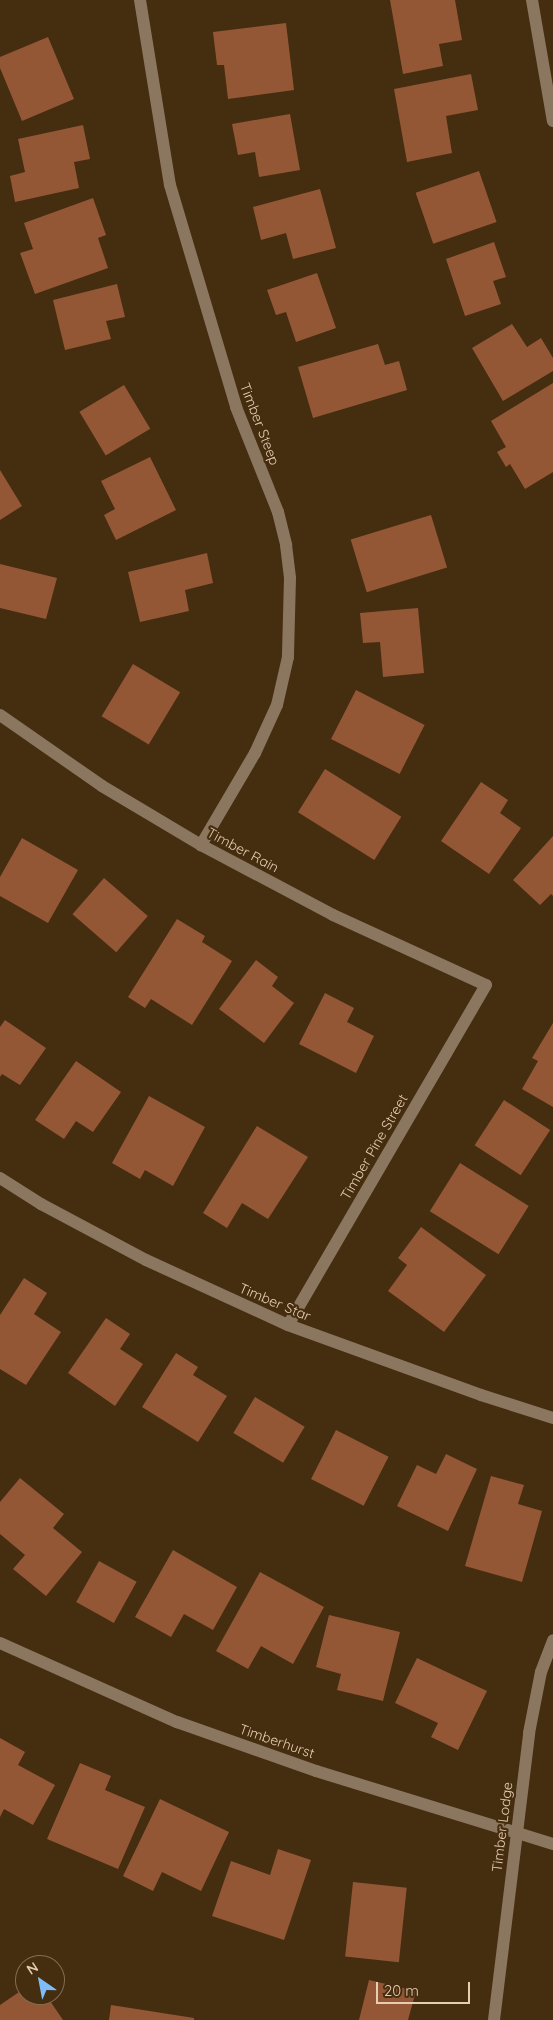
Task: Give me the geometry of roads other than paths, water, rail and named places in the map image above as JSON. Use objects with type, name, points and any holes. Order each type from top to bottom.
[{"type":"street","name":"Timber Steep","points":[[140,0],[170,186],[236,407],[278,512],[286,545],[290,578],[288,657],[277,705],[255,753],[202,845]]},
{"type":"street","points":[[532,0],[553,121]]},
{"type":"street","name":"Timber Rain","points":[[0,714],[102,786],[202,845],[333,915],[486,984]]},
{"type":"street","name":"Timber Pine Street","points":[[288,1325],[486,984]]},
{"type":"street","name":"Timber Star","points":[[0,1178],[40,1204],[146,1260],[288,1325],[481,1395],[553,1418]]},
{"type":"street","name":"Timber Lodge","points":[[494,2020],[529,1733],[541,1672],[553,1640]]},
{"type":"street","name":"Timberhurst","points":[[0,1643],[177,1722],[316,1771],[553,1844]]}]
